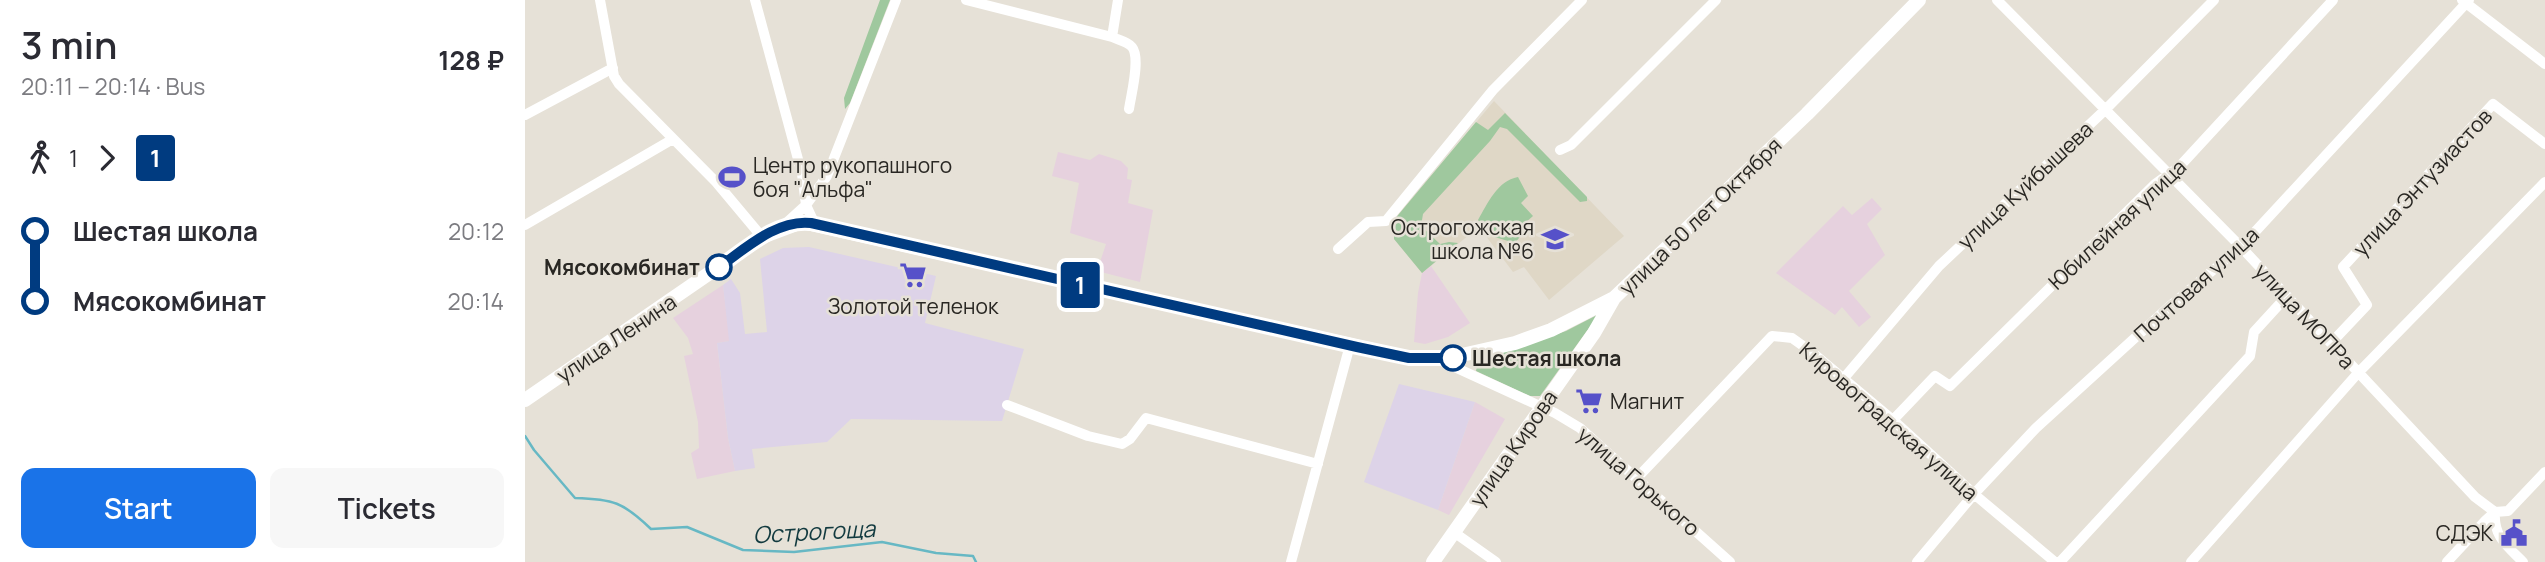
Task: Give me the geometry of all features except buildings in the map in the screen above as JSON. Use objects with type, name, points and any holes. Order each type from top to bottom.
[{"type":"main road","name":"улица 50 лет Октября","points":[[777,230],[802,222],[819,225],[1409,358],[1437,359],[1479,353],[1552,330],[1614,299],[1797,124],[1919,0]]},
{"type":"main road","name":"улица Ленина","points":[[526,400],[762,237],[777,230]]},
{"type":"main road","name":"улица Кирова","points":[[1433,562],[1594,333],[1614,299]]},
{"type":"street","points":[[600,0],[614,76],[619,84],[716,182],[762,237]]},
{"type":"street","points":[[755,0],[802,174],[806,205],[809,214],[819,225]]},
{"type":"street","points":[[777,230],[806,205],[827,176],[896,0]]},
{"type":"street","points":[[966,0],[1130,44],[1135,50],[1136,63],[1129,108]]},
{"type":"street","points":[[1112,37],[1118,0]]},
{"type":"street","points":[[1338,249],[1368,222],[1386,220],[1493,90],[1582,0]]},
{"type":"street","points":[[1560,150],[1571,145],[1716,0]]},
{"type":"street","name":"улица МОПРа","points":[[1997,0],[2241,247],[2475,498],[2495,512]]},
{"type":"street","name":"улица Куйбышева","points":[[1843,378],[1939,266],[2105,110],[2214,0]]},
{"type":"street","name":"Юбилейная улица","points":[[1893,420],[1935,376],[1950,386],[2155,184],[2180,166],[2333,0]]},
{"type":"street","points":[[2466,1],[2545,64]]},
{"type":"street","name":"Почтовая улица","points":[[1917,562],[1974,494],[2036,428],[2171,305],[2241,247],[2466,1]]},
{"type":"street","points":[[525,115],[613,68]]},
{"type":"street","name":"улица Энтузиастов","points":[[2332,342],[2367,305],[2343,267],[2493,104],[2545,144]]},
{"type":"street","points":[[525,225],[673,139]]},
{"type":"street","points":[[2191,562],[2358,373],[2545,182]]},
{"type":"street","points":[[802,222],[806,205]]},
{"type":"street","points":[[2057,562],[2250,356],[2254,332],[2287,296]]},
{"type":"street","name":"Кировоградская улица","points":[[1637,478],[1772,336],[1792,338],[1893,420],[1974,494],[2057,562]]},
{"type":"street","points":[[1291,562],[1350,345]]},
{"type":"street","name":"улица 50 лет Октября","points":[[1437,359],[1542,408]]},
{"type":"street","points":[[1007,405],[1089,436],[1122,444],[1131,439],[1146,418],[1318,464]]},
{"type":"street","name":"улица Горького","points":[[1542,408],[1580,428],[1730,562]]},
{"type":"street","points":[[2447,562],[2495,512],[2508,511],[2545,472]]},
{"type":"street","points":[[2495,512],[2494,525],[2499,537],[2523,562]]},
{"type":"street","points":[[1455,533],[1496,562]]},
{"type":"shaded area","points":[[1494,101],[1624,236],[1549,300],[1524,267],[1513,272],[1479,227],[1422,273],[1394,239],[1394,220]]},
{"type":"shaded area","points":[[1058,152],[1090,160],[1099,154],[1121,161],[1128,168],[1127,179],[1132,180],[1128,203],[1153,210],[1140,282],[1097,271],[1106,244],[1070,233],[1079,183],[1052,176]]},
{"type":"shaded area","points":[[1872,198],[1882,209],[1867,224],[1885,255],[1849,291],[1871,317],[1859,327],[1842,307],[1835,315],[1776,273],[1843,206],[1852,215]]},
{"type":"shaded area","name":"Мясокомбинат","points":[[809,247],[936,276],[925,323],[1024,349],[1002,421],[851,419],[827,442],[752,449],[755,468],[735,471],[728,438],[717,343],[729,341],[723,285],[731,279],[740,293],[745,334],[767,332],[760,259],[783,248]]},
{"type":"shaded area","points":[[1431,266],[1470,323],[1448,337],[1425,344],[1414,342],[1422,273]]},
{"type":"shaded area","points":[[723,285],[730,341],[717,343],[728,438],[735,471],[697,479],[691,453],[699,448],[698,422],[684,356],[693,354],[688,338],[673,318]]},
{"type":"shaded area","points":[[1399,384],[1475,402],[1438,510],[1364,482]]},
{"type":"shaded area","points":[[1475,402],[1505,419],[1449,515],[1438,510]]},
{"type":"green space","points":[[880,0],[890,0],[850,103],[845,109],[844,98]]},
{"type":"green space","points":[[1505,113],[1587,197],[1587,201],[1580,202],[1507,129],[1500,127],[1423,214],[1421,226],[1440,244],[1458,243],[1422,273],[1394,239],[1394,220],[1476,122],[1488,130]]},
{"type":"green space","points":[[1518,177],[1528,196],[1521,203],[1533,216],[1524,224],[1523,233],[1515,243],[1491,236],[1478,220],[1499,188]]},
{"type":"green space","points":[[1599,314],[1540,396],[1530,396],[1476,371],[1478,361],[1566,331]]},
{"type":"waterway","name":"Острогоща","points":[[525,436],[575,498],[599,499],[617,504],[633,513],[651,529],[687,527],[743,550],[794,552],[882,542],[936,553],[973,556],[976,562]]},
{"type":"bus line","name":"1","points":[[719,267],[762,237],[802,222],[811,223],[1409,358],[1453,358]]},
{"type":"place","name":"Центр рукопашного боя \"Альфа\"","points":[[732,177]]},
{"type":"place","name":"Острогожская школа №6","points":[[1555,239]]},
{"type":"place","name":"Мясокомбинат","points":[[719,267]]},
{"type":"place","name":"Золотой теленок","points":[[913,275]]},
{"type":"place","name":"Шестая школа","points":[[1453,358]]},
{"type":"place","name":"Магнит","points":[[1589,401]]},
{"type":"place","name":"СДЭК","points":[[2514,533]]}]
